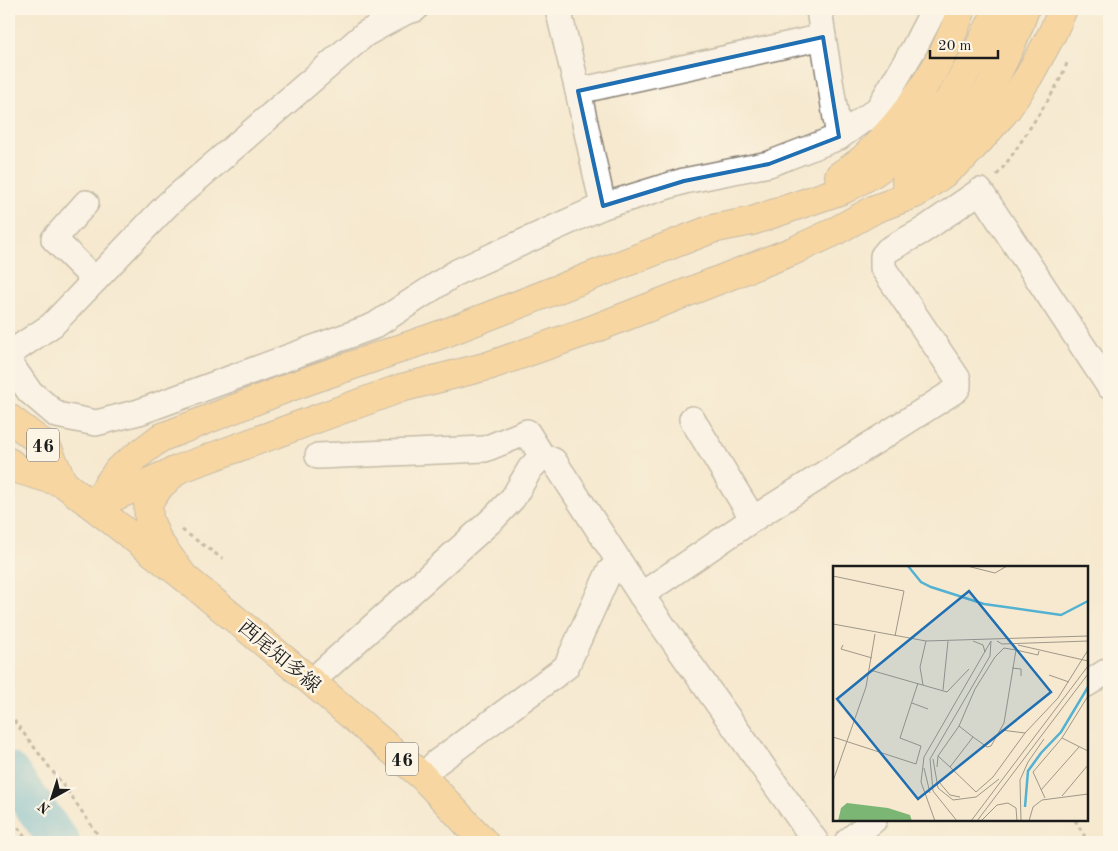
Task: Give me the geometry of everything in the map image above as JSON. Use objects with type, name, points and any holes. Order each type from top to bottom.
[{"type":"main road","points":[[802,204],[863,158],[900,119],[942,58],[962,9]]},
{"type":"main road","points":[[93,506],[118,470],[160,438],[290,387],[448,332],[712,229],[752,221],[845,189],[892,160],[932,122],[974,58],[998,9]]},
{"type":"main road","points":[[93,506],[179,469],[401,388],[488,366],[591,330],[793,251],[832,233],[875,208],[940,152],[960,129],[980,103],[997,74],[1013,42],[1026,9]]},
{"type":"main road","points":[[875,208],[916,194],[963,158],[1007,109],[1029,76],[1052,34],[1063,9]]},
{"type":"main road","name":"西尾知多線","points":[[9,418],[47,447],[63,483]]},
{"type":"main road","name":"西尾知多線","points":[[9,462],[20,470],[63,483],[184,577],[423,777],[484,842]]},
{"type":"main road","points":[[179,469],[160,486],[148,503],[150,519],[158,541],[184,577]]},
{"type":"street","points":[[558,9],[604,206]]},
{"type":"street","points":[[819,9],[839,137]]},
{"type":"street","points":[[9,362],[29,391],[57,414],[96,423],[139,412],[374,326],[457,272],[604,206],[684,181],[769,164],[839,137],[878,109],[914,48],[934,9]]},
{"type":"street","points":[[9,354],[52,325],[167,205],[365,34],[407,10]]},
{"type":"street","points":[[578,91],[823,37]]},
{"type":"street","points":[[641,595],[753,519],[958,388],[958,379],[882,268],[882,262],[883,256],[888,250],[922,231],[980,191],[1109,386]]},
{"type":"street","points":[[86,204],[54,239],[95,280]]},
{"type":"street","points":[[692,419],[753,519]]},
{"type":"street","points":[[318,456],[485,448],[527,432],[542,456],[554,461],[641,595],[816,842]]},
{"type":"street","points":[[313,683],[322,672],[494,518],[513,498],[530,469],[542,456]]},
{"type":"street","points":[[423,777],[436,763],[566,667],[609,572],[619,562]]},
{"type":"street","points":[[1088,683],[1109,670]]},
{"type":"street","points":[[847,842],[873,821]]},
{"type":"path","points":[[181,528],[222,559]]},
{"type":"path","points":[[9,714],[69,793],[103,842]]},
{"type":"path","points":[[9,814],[28,842]]},
{"type":"path","points":[[1076,821],[1088,842]]},
{"type":"highlighted area","points":[[823,37],[839,137],[769,164],[684,181],[603,206],[578,91]]},
{"type":"waterway","points":[[9,772],[60,842]]}]
